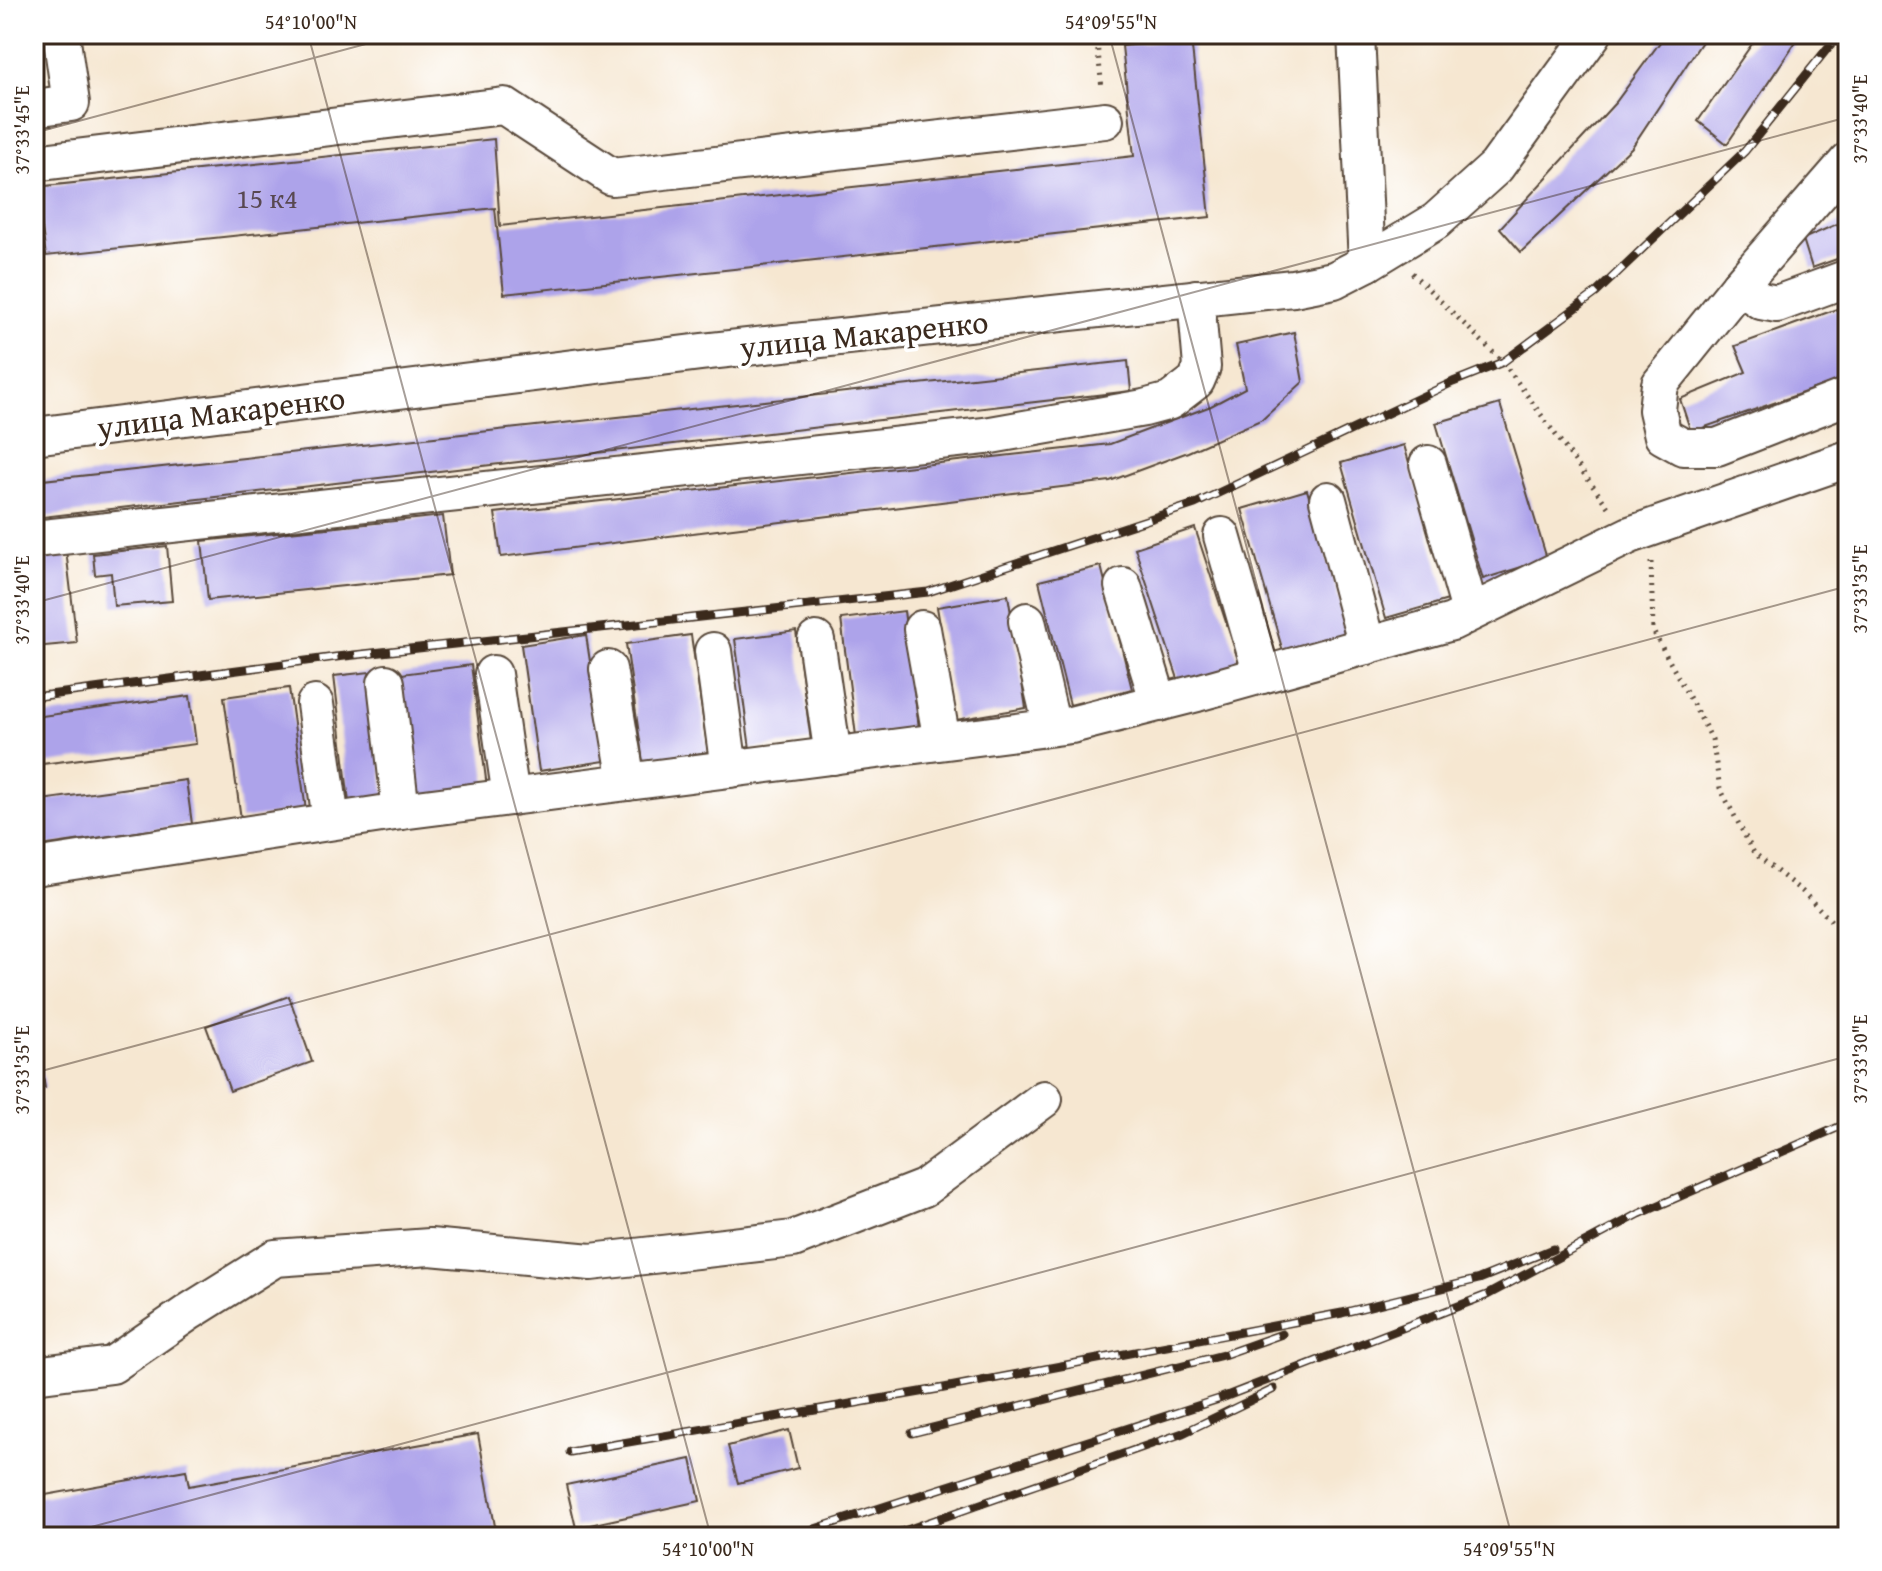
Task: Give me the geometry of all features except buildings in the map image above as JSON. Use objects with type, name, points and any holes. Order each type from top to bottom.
[{"type":"street","points":[[34,108],[71,103],[61,34]]},
{"type":"street","points":[[1356,34],[1378,256]]},
{"type":"street","name":"улица Макаренко","points":[[34,436],[686,353],[1293,288],[1334,280],[1436,221],[1496,167],[1593,34]]},
{"type":"street","points":[[34,163],[504,106],[612,177],[1105,120]]},
{"type":"street","points":[[1848,161],[1739,286],[1660,384],[1657,410],[1663,436],[1683,447],[1717,447],[1848,396]]},
{"type":"street","points":[[1739,286],[1761,301],[1777,304],[1848,278]]},
{"type":"street","points":[[34,539],[985,436],[1144,408],[1170,401],[1196,381],[1202,367],[1196,298]]},
{"type":"street","points":[[34,867],[401,811],[1052,727],[1159,703],[1452,622],[1630,535],[1848,459]]},
{"type":"street","points":[[1428,464],[1470,611]]},
{"type":"street","points":[[1328,500],[1367,646]]},
{"type":"street","points":[[1222,536],[1262,675]]},
{"type":"street","points":[[1123,586],[1159,703]]},
{"type":"street","points":[[1027,621],[1052,727]]},
{"type":"street","points":[[922,629],[942,741]]},
{"type":"street","points":[[816,640],[833,756]]},
{"type":"street","points":[[713,651],[729,769]]},
{"type":"street","points":[[608,669],[627,782]]},
{"type":"street","points":[[493,674],[511,797]]},
{"type":"street","points":[[386,683],[401,811]]},
{"type":"street","points":[[315,704],[331,821]]},
{"type":"street","points":[[34,1375],[112,1365],[275,1258],[430,1247],[591,1262],[793,1239],[924,1188],[1044,1099]]},
{"type":"path","points":[[1096,34],[1105,120]]},
{"type":"path","points":[[1378,256],[1503,362],[1577,467],[1652,562],[1653,631],[1712,739],[1720,788],[1754,853],[1803,892],[1848,938]]},
{"type":"railway","points":[[34,697],[336,657],[928,592],[1195,504],[1453,382],[1503,362],[1596,293],[1745,151],[1839,34]]},
{"type":"railway","points":[[790,1537],[1219,1399],[1487,1295],[1639,1214],[1848,1123]]},
{"type":"railway","points":[[570,1452],[944,1388],[1342,1313],[1479,1279],[1553,1249]]},
{"type":"railway","points":[[912,1433],[1223,1355],[1282,1334]]},
{"type":"railway","points":[[887,1537],[1183,1433],[1274,1389]]}]
